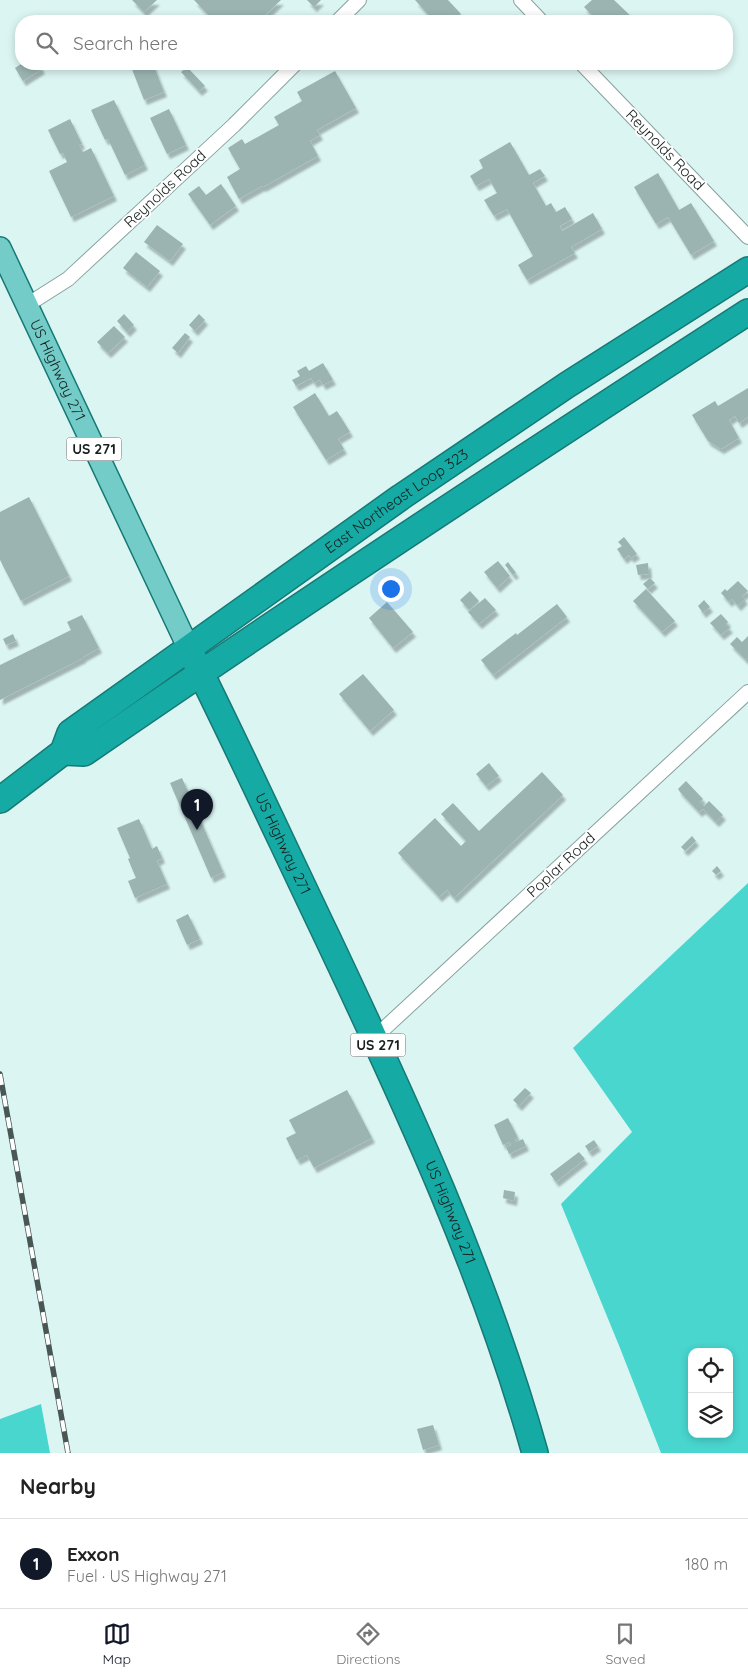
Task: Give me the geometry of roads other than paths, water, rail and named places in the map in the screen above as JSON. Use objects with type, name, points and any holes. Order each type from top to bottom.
[{"type":"highway","name":"East Northeast Loop 323","points":[[0,800],[63,752],[70,733],[401,497],[567,385],[748,270]]},
{"type":"highway","name":"East Northeast Loop 323","points":[[63,752],[84,753],[200,672],[748,312]]},
{"type":"highway","points":[[567,385],[587,416]]},
{"type":"highway","points":[[401,497],[420,526]]},
{"type":"highway","name":"US Highway 271","points":[[189,649],[374,1038],[434,1169],[469,1256],[507,1361],[535,1453]]},
{"type":"main road","name":"US Highway 271","points":[[0,248],[189,649]]},
{"type":"street","points":[[344,15],[359,0]]},
{"type":"street","points":[[521,0],[535,15]]},
{"type":"street","name":"Reynolds Road","points":[[27,305],[68,280],[234,125],[289,70]]},
{"type":"street","name":"Reynolds Road","points":[[588,70],[748,238]]},
{"type":"street","name":"Poplar Road","points":[[374,1038],[748,692]]},
{"type":"railway","points":[[0,1074],[68,1453]]},
{"type":"place","name":"Exxon","points":[[197,830]]}]
